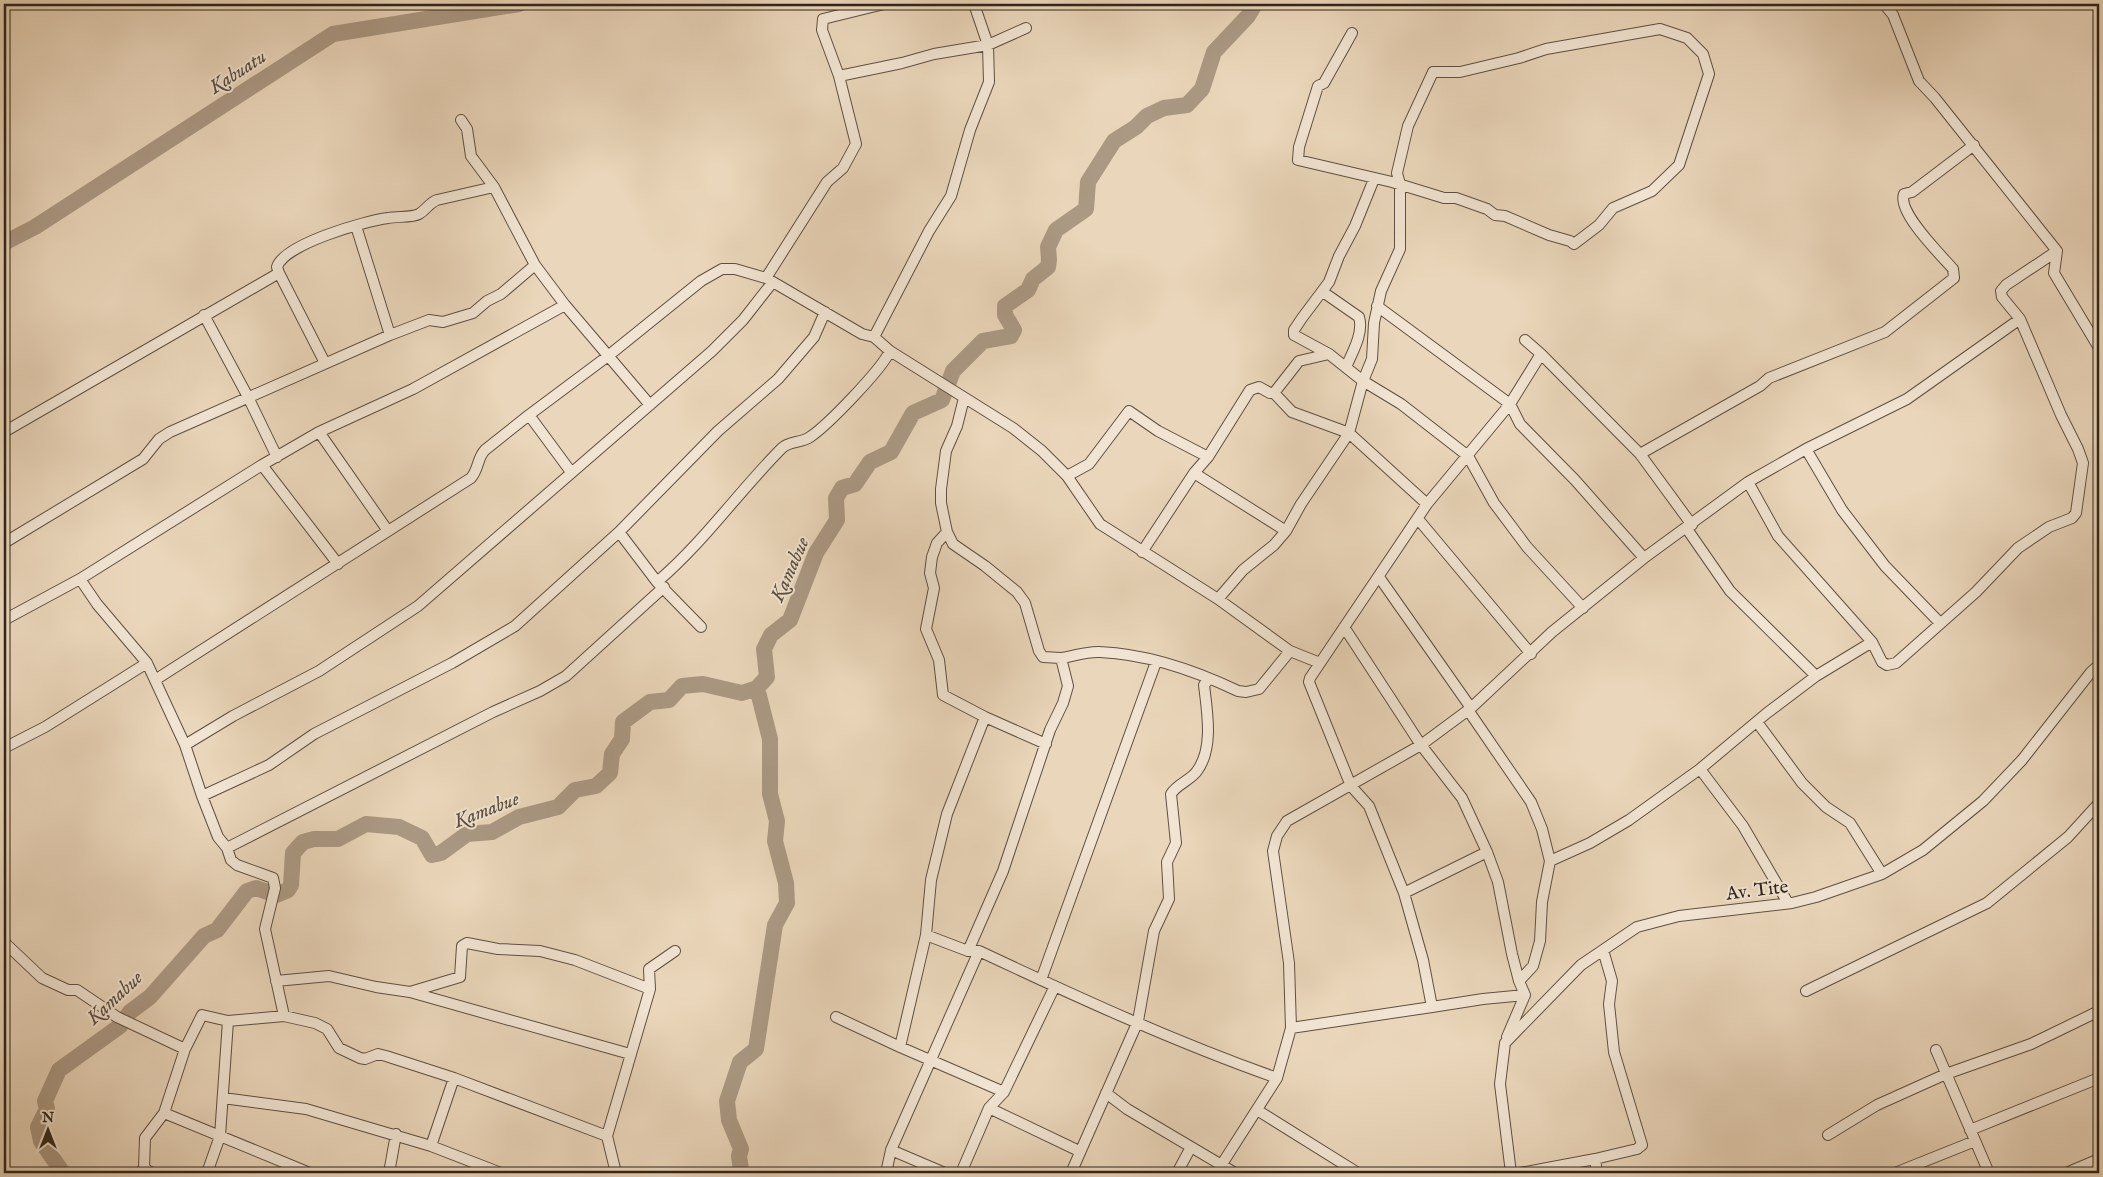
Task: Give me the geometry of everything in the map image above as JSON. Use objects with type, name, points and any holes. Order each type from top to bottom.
[{"type":"street","points":[[185,745],[232,716],[319,671],[418,606],[650,405],[743,320],[827,182],[843,168],[856,144],[839,76],[822,30],[823,19],[884,4]]},
{"type":"street","points":[[874,337],[929,230],[951,196],[970,130],[989,82],[988,45],[974,4]]},
{"type":"street","points":[[1884,4],[1892,15],[1919,81],[1974,145],[2057,251],[2054,273],[2099,348]]},
{"type":"street","points":[[839,76],[902,63],[934,54],[988,45],[1026,28]]},
{"type":"street","points":[[1218,599],[1243,570],[1274,545],[1286,531],[1301,504],[1349,433],[1363,382],[1372,359],[1377,306],[1381,291],[1400,249],[1400,184],[1397,173],[1408,126],[1432,72],[1460,72],[1501,63],[1546,49],[1660,29],[1687,38],[1703,54],[1709,74],[1679,165],[1652,191],[1612,208],[1600,224],[1577,244],[1574,244],[1505,216],[1495,215],[1456,198],[1444,198],[1400,184],[1298,160],[1299,147],[1318,86],[1324,83],[1352,32]]},
{"type":"street","points":[[461,120],[467,129],[471,156],[494,187],[535,265],[565,305],[650,405]]},
{"type":"street","points":[[1640,454],[1760,386],[1769,378],[1885,332],[1954,278],[1953,269],[1912,220],[1904,205],[1903,198],[1904,194],[1912,192],[1974,145]]},
{"type":"street","points":[[1374,179],[1329,282],[1302,318],[1294,333],[1298,338],[1328,354],[1363,382],[1401,404],[1468,456],[1499,511],[1527,547],[1582,608]]},
{"type":"street","points":[[325,363],[279,274],[278,263],[291,252],[317,237],[387,218],[418,215],[431,202],[494,187]]},
{"type":"street","points":[[356,226],[390,335]]},
{"type":"street","points":[[1748,482],[1778,536],[1872,642],[1882,662],[1887,665],[1893,664],[1976,592],[2018,548],[2049,527],[2072,518],[2076,513],[2083,463],[2020,319],[2002,297],[2001,291],[2006,285],[2057,251]]},
{"type":"street","points":[[4,543],[144,459],[159,439],[170,432],[390,335],[429,320],[443,322],[473,314],[487,301],[501,294],[535,265]]},
{"type":"street","points":[[155,680],[471,478],[476,472],[480,455],[701,281],[722,269],[735,269],[769,280],[862,334],[874,337],[890,351],[1013,428],[1042,451],[1067,476],[1100,524],[1218,599],[1290,651],[1320,664]]},
{"type":"street","points":[[4,432],[204,315],[279,274]]},
{"type":"street","points":[[1323,292],[1360,318],[1361,323],[1356,344],[1346,367]]},
{"type":"street","points":[[4,620],[80,579],[262,465],[319,432],[414,389],[565,305]]},
{"type":"street","points":[[1377,306],[1510,404],[1520,424],[1575,480],[1644,558]]},
{"type":"street","points":[[202,796],[269,764],[314,734],[452,663],[515,626],[619,532],[718,431],[778,379],[814,337],[825,312]]},
{"type":"street","points":[[204,315],[248,396],[277,457]]},
{"type":"street","points":[[1222,1164],[1277,1078],[1290,1028],[1289,963],[1273,851],[1276,836],[1287,821],[1421,745],[1470,709],[1531,654],[1552,632],[1644,558],[1689,527],[1748,482],[1806,449],[1907,399],[2020,319]]},
{"type":"street","points":[[1525,340],[1640,454],[1730,591],[1816,676]]},
{"type":"street","points":[[226,848],[493,712],[540,691],[566,676],[661,584],[784,446],[809,438],[849,400],[886,359],[890,351]]},
{"type":"street","points":[[1274,393],[1299,361],[1328,354]]},
{"type":"street","points":[[1432,1007],[1423,960],[1404,893],[1369,806],[1351,786],[1310,684],[1310,678],[1427,504],[1510,404],[1541,354]]},
{"type":"street","points":[[1142,552],[1194,473],[1208,457],[1250,390],[1259,387],[1274,393],[1292,412],[1349,433],[1427,504]]},
{"type":"street","points":[[964,398],[957,426],[946,451],[940,489],[947,532],[954,544],[1018,592],[1025,603],[1036,645],[1043,656],[1062,658],[1098,652],[1156,662],[1209,679],[1238,691],[1252,691],[1259,689],[1290,651]]},
{"type":"street","points":[[1067,476],[1089,464],[1129,411],[1158,431],[1208,457]]},
{"type":"street","points":[[529,415],[571,472]]},
{"type":"street","points":[[319,432],[388,531]]},
{"type":"street","points":[[1806,449],[1842,510],[1886,566],[1940,623]]},
{"type":"street","points":[[262,465],[338,564]]},
{"type":"street","points":[[1194,473],[1286,531]]},
{"type":"street","points":[[1418,519],[1531,654]]},
{"type":"street","points":[[619,532],[661,584],[700,627]]},
{"type":"street","points":[[947,532],[937,543],[932,556],[930,573],[934,588],[926,629],[938,660],[943,695],[985,717],[1046,744]]},
{"type":"street","points":[[1379,577],[1470,709],[1531,802],[1542,830],[1550,861],[1542,902],[1540,941],[1533,966],[1519,981]]},
{"type":"street","points":[[80,579],[97,604],[147,664],[185,745],[218,837],[226,848],[231,860],[237,865],[272,878],[274,882],[275,888],[265,929],[284,1016]]},
{"type":"street","points":[[1344,626],[1421,745],[1462,798],[1487,852],[1498,882],[1512,954],[1525,995],[1504,1043],[1500,1084],[1511,1173]]},
{"type":"street","points":[[1550,861],[1590,843],[1629,820],[1700,769],[1756,722],[1816,676],[1872,642]]},
{"type":"street","points":[[968,951],[1003,871],[1050,730],[1064,703],[1068,686],[1062,658]]},
{"type":"street","points":[[1041,980],[1156,662]]},
{"type":"street","points":[[4,748],[45,728],[147,664]]},
{"type":"street","name":"Av. Tite","points":[[1504,1043],[1581,965],[1637,927],[1679,916],[1743,910],[1816,897],[1882,874],[1923,850],[1982,801],[2022,760],[2091,672],[2099,665]]},
{"type":"street","points":[[1071,1173],[1079,1151],[1138,1022],[1154,932],[1169,898],[1167,862],[1176,842],[1171,794],[1197,772],[1202,761],[1209,723],[1204,685],[1209,679]]},
{"type":"street","points":[[900,1047],[926,935],[931,880],[946,814],[985,717]]},
{"type":"street","points":[[1756,722],[1802,783],[1826,807],[1850,823],[1882,874]]},
{"type":"street","points":[[1700,769],[1743,826],[1788,903]]},
{"type":"street","points":[[1806,991],[1987,903],[2068,837],[2099,803]]},
{"type":"street","points":[[1404,893],[1487,852]]},
{"type":"street","points":[[926,935],[968,951],[979,951],[1054,988],[1210,1054],[1277,1078]]},
{"type":"street","points":[[4,942],[42,978],[68,990],[77,990],[117,1017],[185,1049]]},
{"type":"street","points":[[410,992],[460,976],[462,946],[467,943],[498,949],[540,951],[575,960],[650,988]]},
{"type":"street","points":[[1520,1173],[1594,1159],[1637,1149],[1642,1145],[1614,1052],[1609,1004],[1612,981],[1603,950]]},
{"type":"street","points":[[616,1173],[607,1136],[650,988],[649,969],[675,951]]},
{"type":"street","points":[[886,1173],[891,1150],[979,951]]},
{"type":"street","points":[[276,981],[329,976],[376,987],[410,992],[630,1054]]},
{"type":"street","points":[[962,1173],[989,1108],[1004,1092],[1054,988]]},
{"type":"street","points":[[1290,1028],[1483,999],[1525,995]]},
{"type":"street","points":[[1828,1135],[1878,1105],[1946,1074],[2031,1044],[2099,1011]]},
{"type":"street","points":[[145,1171],[145,1138],[164,1113],[185,1049],[202,1015],[228,1021],[284,1016],[315,1023],[327,1029],[339,1048],[360,1058],[378,1054],[454,1078],[607,1136]]},
{"type":"street","points":[[836,1017],[1004,1092]]},
{"type":"street","points":[[207,1173],[220,1136],[228,1021]]},
{"type":"street","points":[[1936,1050],[1989,1173]]},
{"type":"street","points":[[431,1146],[454,1078]]},
{"type":"street","points":[[1970,1130],[2099,1078]]},
{"type":"street","points":[[1106,1093],[1127,1109],[1235,1173]]},
{"type":"street","points":[[223,1098],[306,1109],[396,1134],[501,1173]]},
{"type":"street","points":[[989,1108],[1079,1151]]},
{"type":"street","points":[[1257,1110],[1358,1173]]},
{"type":"street","points":[[164,1113],[310,1173]]},
{"type":"street","points":[[390,1173],[396,1134]]},
{"type":"street","points":[[1895,1173],[1975,1141]]},
{"type":"street","points":[[1177,1173],[1191,1147]]},
{"type":"street","points":[[891,1150],[945,1173]]},
{"type":"street","points":[[1594,1159],[1596,1173]]},
{"type":"street","points":[[2066,1173],[2099,1159]]},
{"type":"waterway","name":"Kabuatu","points":[[4,243],[35,227],[333,34],[519,4]]},
{"type":"waterway","name":"Kamabue","points":[[63,1173],[41,1141],[38,1127],[47,1109],[45,1101],[59,1070],[120,1026],[130,1012],[150,997],[204,936],[217,930],[247,891],[256,888],[276,895],[288,890],[291,885],[293,853],[303,842],[314,839],[338,839],[366,824],[399,827],[422,838],[432,855],[441,853],[467,834],[492,832],[519,817],[558,807],[575,790],[596,786],[610,773],[612,754],[622,739],[623,722],[650,702],[669,700],[682,686],[703,684],[742,693],[757,688],[767,677],[764,649],[771,635],[790,620],[816,553],[837,520],[836,498],[842,488],[855,484],[870,462],[891,452],[913,413],[942,400],[953,371],[983,341],[1011,336],[1014,330],[1005,315],[1005,306],[1028,290],[1033,279],[1048,267],[1048,247],[1056,230],[1086,209],[1088,182],[1114,141],[1136,127],[1147,116],[1164,108],[1187,105],[1202,89],[1214,52],[1248,16],[1255,4]]},
{"type":"waterway","points":[[743,1173],[739,1156],[741,1149],[729,1120],[727,1101],[740,1062],[756,1049],[775,925],[787,903],[786,883],[775,841],[777,821],[770,794],[770,739],[757,688]]}]
